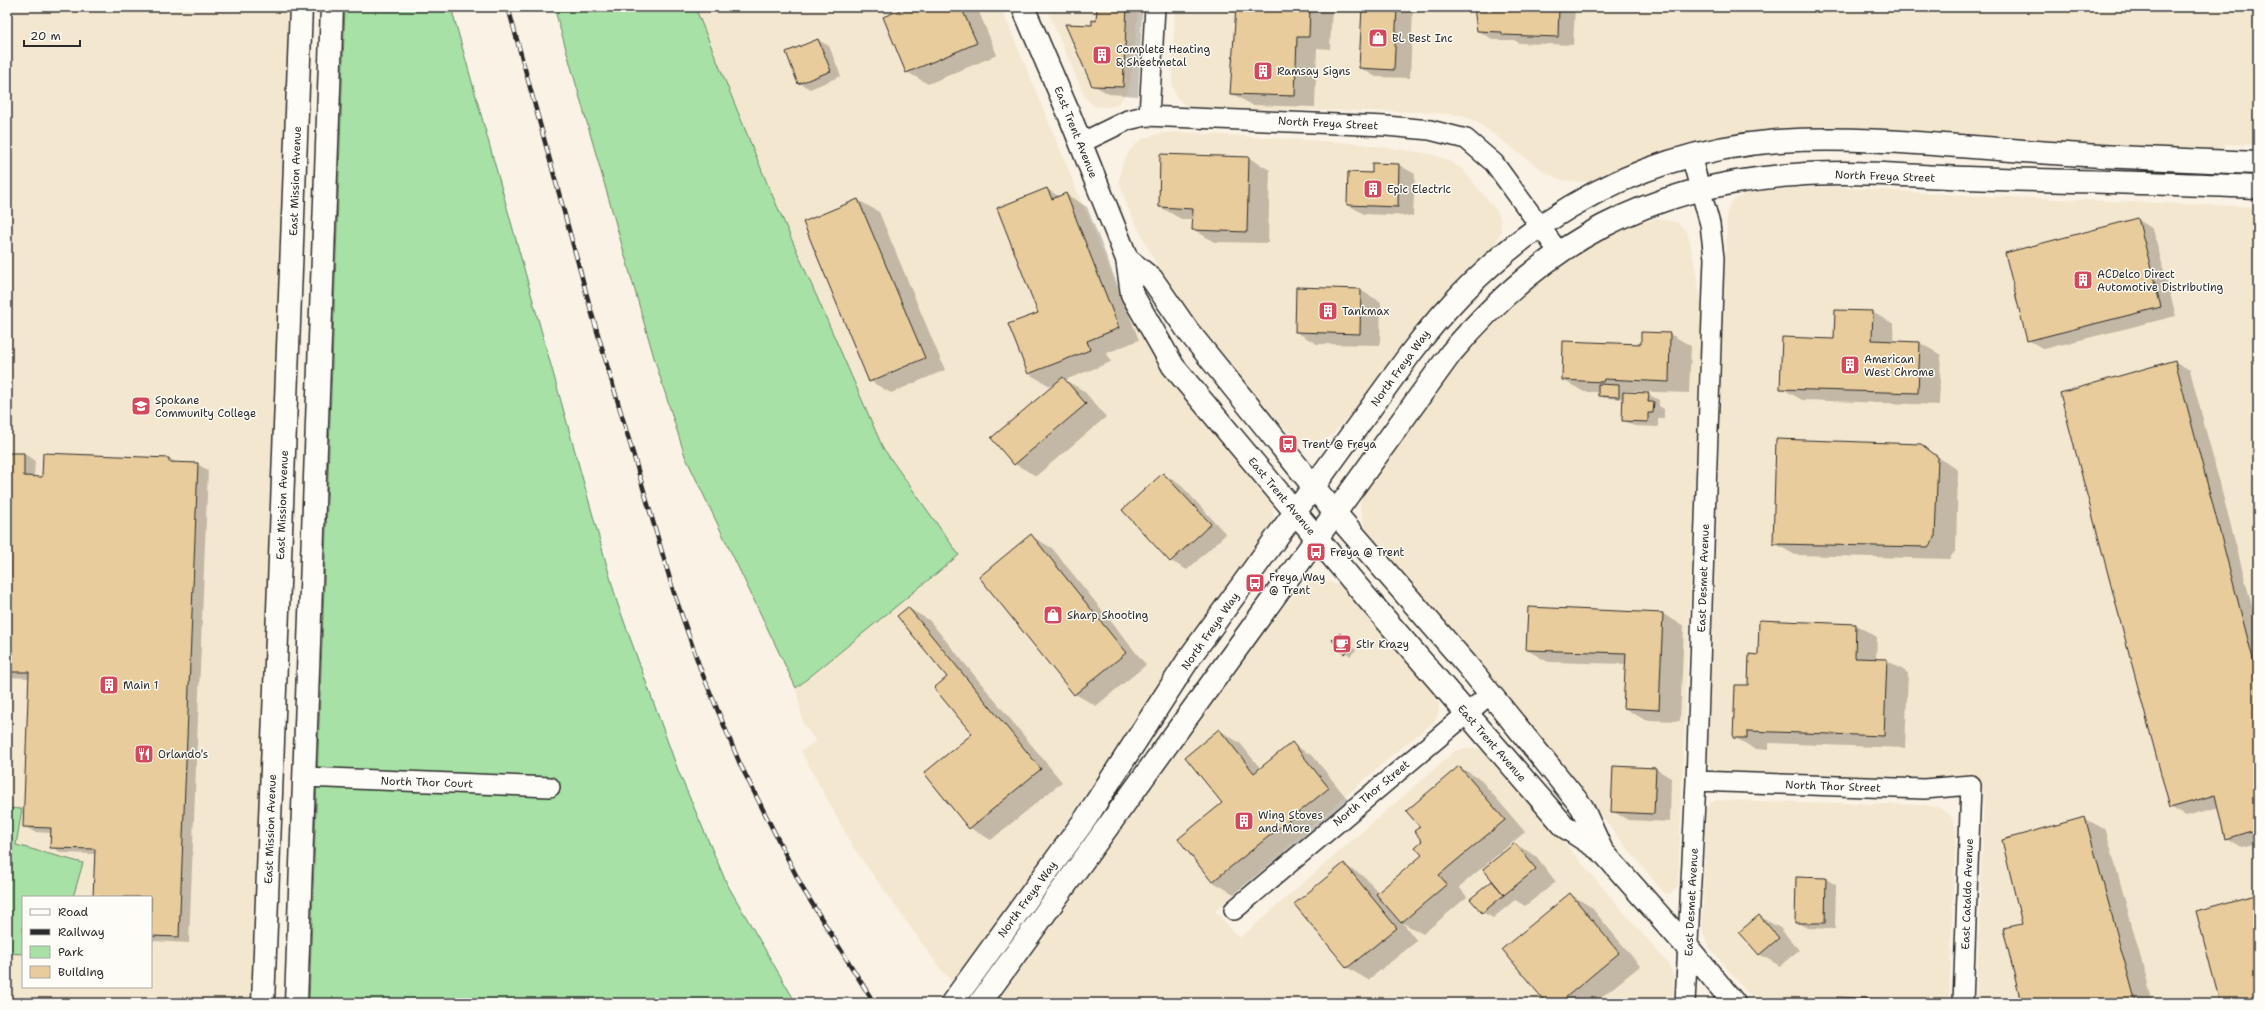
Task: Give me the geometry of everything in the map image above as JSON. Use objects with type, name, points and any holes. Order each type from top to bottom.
[{"type":"main road","name":"East Mission Avenue","points":[[263,1003],[301,7]]},
{"type":"main road","points":[[296,1003],[332,7]]},
{"type":"main road","name":"East Trent Avenue","points":[[1023,7],[1081,143],[1127,259],[1132,294],[1172,366],[1317,539],[1565,827],[1602,852],[1689,949],[1734,1003]]},
{"type":"main road","points":[[1539,226],[1607,187],[1649,169],[1691,156],[1726,148],[1777,142],[1839,140],[1916,142],[2082,156],[2250,162]]},
{"type":"main road","name":"North Freya Street","points":[[1558,251],[1631,212],[1700,189],[1760,178],[1833,174],[2253,186]]},
{"type":"main road","name":"North Freya Way","points":[[952,1003],[1086,818],[1192,654],[1314,485],[1439,316],[1488,265],[1539,226]]},
{"type":"main road","name":"North Freya Way","points":[[980,1003],[1317,539],[1415,401],[1473,327],[1527,275],[1558,251]]},
{"type":"main road","name":"East Trent Avenue","points":[[1127,259],[1152,279],[1188,332],[1314,485],[1335,513],[1490,694],[1582,807],[1602,852]]},
{"type":"main road","points":[[1140,782],[1159,734],[1197,673],[1197,662],[1192,654]]},
{"type":"street","points":[[1149,116],[1155,7]]},
{"type":"street","name":"North Freya Street","points":[[1081,143],[1128,120],[1149,116],[1386,126],[1430,130],[1466,139],[1494,162],[1558,251]]},
{"type":"street","name":"East Desmet Avenue","points":[[1685,1003],[1689,949],[1696,781],[1714,258],[1710,224],[1691,156]]},
{"type":"street","name":"North Thor Street","points":[[1234,910],[1381,784],[1490,694]]},
{"type":"street","name":"North Thor Court","points":[[304,777],[550,787]]},
{"type":"street","name":"North Thor Street","points":[[1696,781],[1924,790],[1971,785]]},
{"type":"street","name":"East Cataldo Avenue","points":[[1963,1003],[1971,785]]},
{"type":"shaded area","name":"Spokane Community College","points":[[7,7],[291,7],[253,1003],[7,1003]]},
{"type":"shaded area","points":[[695,7],[1001,7],[1119,292],[1135,324],[1171,383],[1271,500],[1274,515],[1271,528],[954,984],[939,967],[853,847],[801,751],[816,741],[803,724],[796,688],[959,555],[883,448],[767,183]]},
{"type":"shaded area","points":[[1046,7],[1138,7],[1131,78],[1128,91],[1117,105],[1108,107],[1094,106],[1085,98]]},
{"type":"shaded area","points":[[1175,7],[2258,7],[2258,145],[2225,144],[2225,153],[1820,129],[1745,134],[1675,150],[1598,181],[1579,182],[1562,180],[1546,173],[1477,122],[1460,115],[1425,112],[1193,108],[1183,104],[1176,97],[1172,85]]},
{"type":"shaded area","points":[[1176,132],[1354,143],[1431,154],[1447,160],[1462,169],[1497,211],[1501,221],[1501,232],[1495,245],[1463,273],[1440,298],[1404,341],[1360,404],[1330,437],[1315,442],[1302,442],[1294,439],[1190,319],[1154,260],[1128,208],[1119,182],[1122,164],[1131,149],[1142,139],[1157,134]]},
{"type":"shaded area","points":[[1838,187],[1958,195],[2258,207],[2258,1003],[1976,1003],[1984,798],[1983,791],[1979,785],[1725,776],[1713,771],[1708,764],[1727,212],[1731,202],[1748,192],[1796,188]]},
{"type":"shaded area","points":[[1658,218],[1678,223],[1686,231],[1690,241],[1702,307],[1678,883],[1677,888],[1670,894],[1664,893],[1364,526],[1360,506],[1362,497],[1471,347],[1501,315],[1540,280],[1590,246],[1636,224]]},
{"type":"shaded area","points":[[1322,579],[1341,586],[1437,696],[1439,705],[1438,714],[1434,722],[1395,753],[1215,911],[1240,938],[1455,751],[1466,748],[1477,748],[1487,753],[1666,961],[1671,969],[1674,980],[1672,1003],[996,1003],[1280,611],[1300,588],[1311,581]]},
{"type":"shaded area","points":[[1716,800],[1925,805],[1940,808],[1950,815],[1956,828],[1949,1003],[1756,1003],[1708,946],[1702,928],[1706,810],[1710,804]]},
{"type":"green space","points":[[345,7],[451,7],[617,602],[679,773],[727,884],[796,1003],[309,1003]]},
{"type":"green space","points":[[554,7],[695,7],[767,183],[883,448],[959,555],[796,688],[685,456],[655,361]]},
{"type":"green space","points":[[7,808],[22,809],[16,845],[83,863],[73,896],[22,896],[22,954],[7,953]]},
{"type":"building","points":[[907,7],[961,7],[977,43],[906,73],[883,17]]},
{"type":"building","name":"Complete Heating & Sheetmetal","points":[[1097,7],[1127,7],[1123,87],[1092,86],[1065,24],[1092,25],[1092,20],[1096,21]]},
{"type":"building","name":"Ramsay Signs","points":[[1236,7],[1310,7],[1309,37],[1297,37],[1295,96],[1230,94]]},
{"type":"building","name":"BL Best Inc","points":[[1362,7],[1397,7],[1394,70],[1359,68]]},
{"type":"building","points":[[1474,7],[1559,7],[1558,37],[1502,35],[1502,32],[1477,31]]},
{"type":"building","points":[[818,39],[831,71],[798,84],[786,52]]},
{"type":"building","points":[[1160,154],[1249,157],[1247,232],[1192,230],[1193,209],[1159,207]]},
{"type":"building","name":"Epic Electric","points":[[1372,163],[1399,164],[1398,207],[1347,205],[1348,172],[1372,173]]},
{"type":"building","points":[[1047,188],[1052,199],[1066,193],[1119,328],[1087,341],[1090,350],[1028,374],[1008,324],[1038,313],[997,208]]},
{"type":"building","points":[[858,199],[925,358],[869,382],[803,222]]},
{"type":"building","name":"ACDelco Direct Automotive Distributing","points":[[2138,218],[2161,307],[2027,341],[2005,253]]},
{"type":"building","name":"Tankmax","points":[[1296,287],[1361,289],[1360,334],[1295,332]]},
{"type":"building","name":"American West Chrome","points":[[1835,310],[1873,311],[1872,340],[1920,342],[1918,393],[1780,389],[1782,337],[1834,339]]},
{"type":"building","points":[[1641,332],[1670,333],[1669,382],[1604,379],[1603,382],[1562,380],[1563,341],[1641,344]]},
{"type":"building","points":[[2175,360],[2258,678],[2258,829],[2225,839],[2215,795],[2170,808],[2060,393]]},
{"type":"building","points":[[1063,377],[1086,404],[1014,465],[991,438]]},
{"type":"building","points":[[1598,384],[1619,385],[1619,397],[1598,396]]},
{"type":"building","points":[[1623,392],[1649,393],[1648,402],[1654,402],[1653,413],[1648,413],[1648,422],[1622,421]]},
{"type":"building","points":[[1776,439],[1921,444],[1938,457],[1935,538],[1928,547],[1773,544]]},
{"type":"building","name":"Main 1","points":[[7,453],[24,453],[24,476],[42,477],[43,453],[169,458],[169,462],[198,463],[179,937],[152,936],[152,896],[93,896],[95,849],[50,848],[51,828],[23,827],[29,672],[7,672]]},
{"type":"building","points":[[1163,473],[1211,524],[1170,562],[1122,510]]},
{"type":"building","name":"Sharp Shooting","points":[[1031,534],[1126,653],[1074,695],[979,577]]},
{"type":"building","points":[[908,607],[1041,769],[969,829],[924,773],[972,734],[934,688],[947,677],[897,616]]},
{"type":"building","points":[[1528,607],[1663,613],[1659,710],[1623,708],[1626,653],[1526,650]]},
{"type":"building","points":[[1759,620],[1856,624],[1855,658],[1887,659],[1884,736],[1747,731],[1747,738],[1733,738],[1735,685],[1748,685],[1749,654],[1758,655]]},
{"type":"building","name":"Stir Krazy","points":[[1340,633],[1352,647],[1344,654],[1332,640]]},
{"type":"building","name":"Wing Stoves and More","points":[[1219,729],[1254,773],[1292,742],[1329,788],[1212,882],[1178,839],[1222,803],[1185,757]]},
{"type":"building","points":[[1459,766],[1505,820],[1439,875],[1447,884],[1401,923],[1376,894],[1422,855],[1415,847],[1422,841],[1414,831],[1420,827],[1406,811]]},
{"type":"building","points":[[1613,766],[1656,768],[1654,814],[1611,812]]},
{"type":"building","points":[[2085,817],[2136,1003],[2021,1003],[2003,928],[2022,924],[2002,840]]},
{"type":"building","points":[[1515,843],[1536,869],[1504,895],[1483,869]]},
{"type":"building","points":[[1344,863],[1397,928],[1347,968],[1294,904]]},
{"type":"building","points":[[1796,877],[1826,878],[1825,923],[1795,923]]},
{"type":"building","points":[[1492,881],[1504,895],[1482,913],[1470,899]]},
{"type":"building","points":[[1570,893],[1619,953],[1559,1003],[1546,1003],[1502,949]]},
{"type":"building","points":[[2258,894],[2258,1003],[2220,1003],[2196,911]]},
{"type":"building","points":[[1759,915],[1779,938],[1759,955],[1739,932]]},
{"type":"building","points":[[1837,997],[1925,1001],[1925,1003],[1836,1003]]},
{"type":"railway","points":[[508,7],[592,314],[674,593],[700,668],[740,764],[803,889],[874,1003]]},
{"type":"place","name":"BL Best Inc","points":[[1378,38]]},
{"type":"place","name":"Complete Heating & Sheetmetal","points":[[1102,55]]},
{"type":"place","name":"Ramsay Signs","points":[[1263,71]]},
{"type":"place","name":"Epic Electric","points":[[1373,189]]},
{"type":"place","name":"ACDelco Direct Automotive Distributing","points":[[2083,280]]},
{"type":"place","name":"Tankmax","points":[[1328,311]]},
{"type":"place","name":"American West Chrome","points":[[1850,365]]},
{"type":"place","name":"Spokane Community College","points":[[141,406]]},
{"type":"place","name":"Trent @ Freya","points":[[1288,444]]},
{"type":"place","name":"Freya @ Trent","points":[[1316,552]]},
{"type":"place","name":"Freya Way @ Trent","points":[[1255,583]]},
{"type":"place","name":"Sharp Shooting","points":[[1053,615]]},
{"type":"place","name":"Stir Krazy","points":[[1342,644]]},
{"type":"place","name":"Main 1","points":[[109,685]]},
{"type":"place","name":"Orlando's","points":[[144,754]]},
{"type":"place","name":"Wing Stoves and More","points":[[1244,821]]}]
